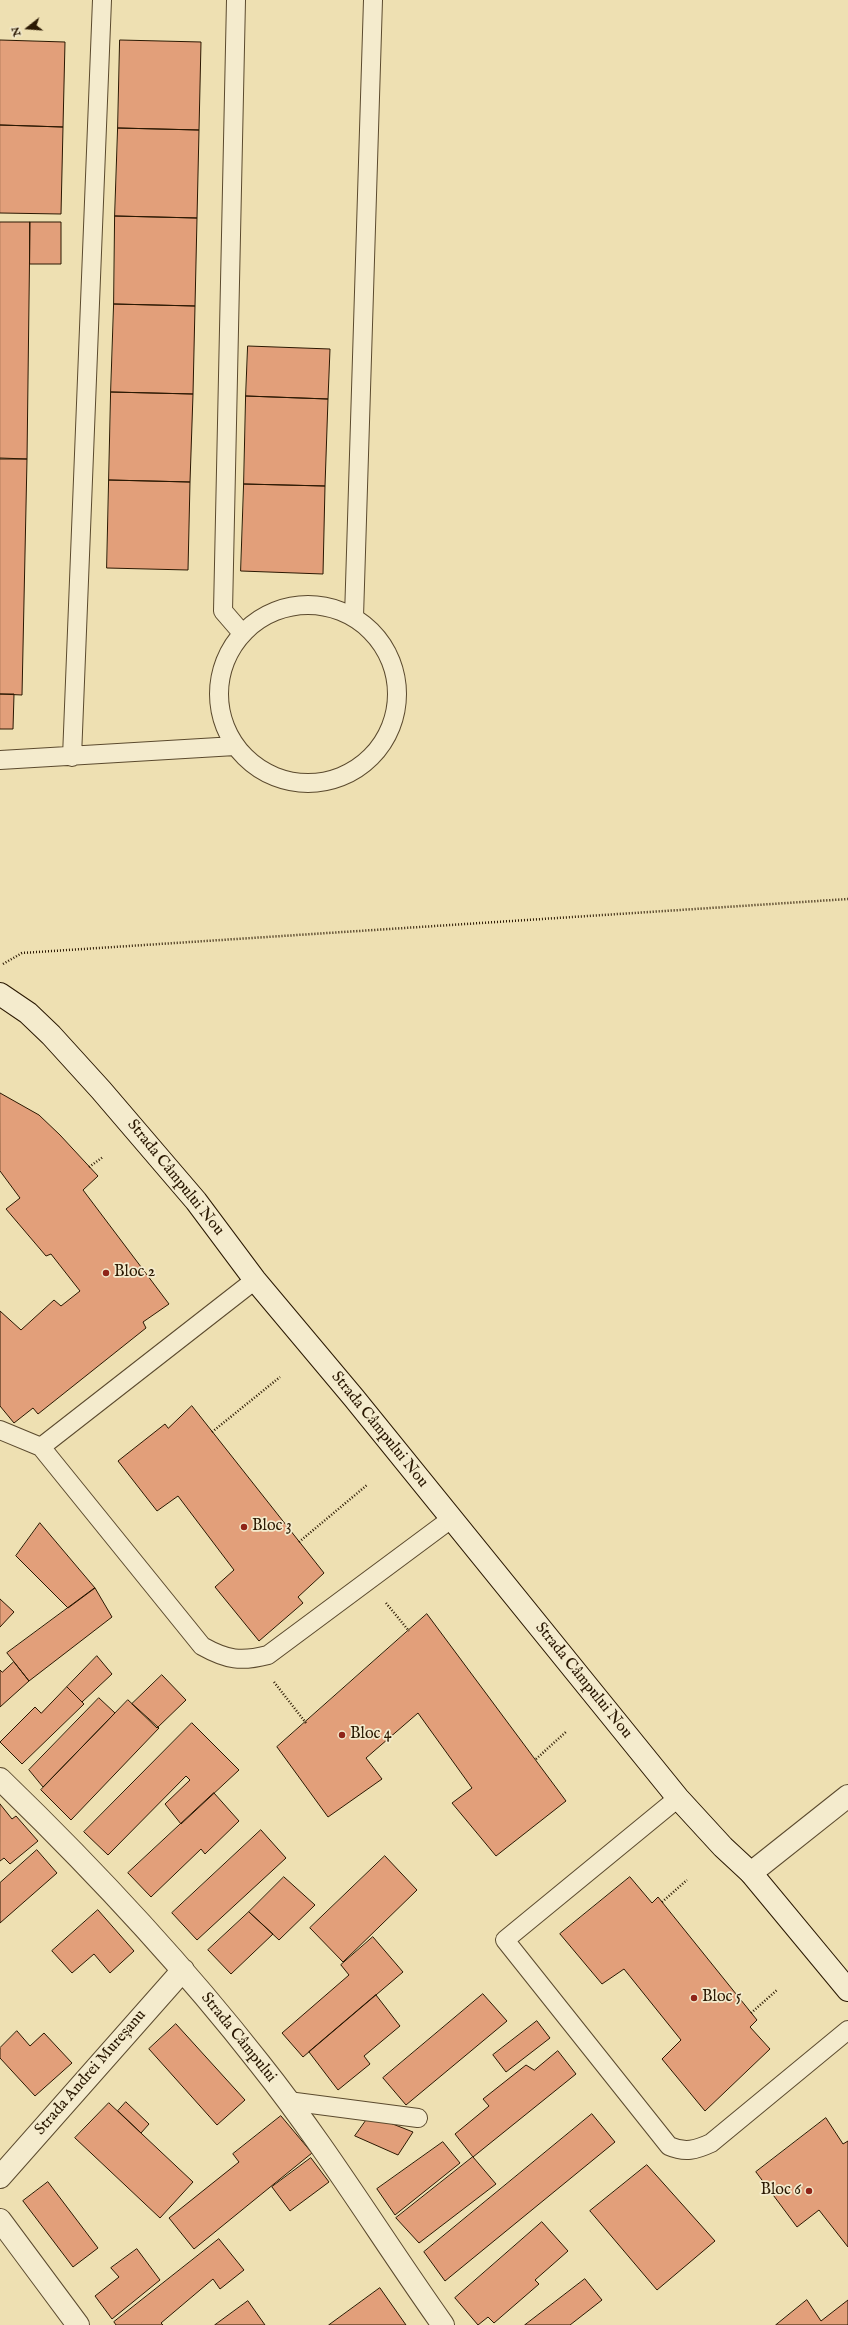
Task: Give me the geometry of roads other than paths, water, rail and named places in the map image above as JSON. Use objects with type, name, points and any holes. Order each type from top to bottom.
[{"type":"street","name":"Strada Câmpului Nou","points":[[0,994],[28,1013],[101,1090],[196,1201],[255,1280],[678,1798],[723,1847],[751,1873],[848,1990]]},
{"type":"street","name":"Strada Câmpului","points":[[0,1779],[89,1869],[183,1970],[261,2064],[443,2325]]},
{"type":"street","points":[[751,1873],[848,1796]]},
{"type":"street","name":"Strada Andrei Mureșanu","points":[[0,2177],[183,1970]]},
{"type":"street","points":[[0,2220],[78,2325]]},
{"type":"lane","points":[[72,757],[102,0]]},
{"type":"lane","points":[[236,0],[223,611],[242,633]]},
{"type":"lane","points":[[354,617],[373,0]]},
{"type":"lane","points":[[295,605],[325,606],[354,617],[377,637],[391,662],[398,690],[395,718],[382,745],[363,766],[338,780],[309,784],[281,780],[255,767],[235,746],[221,719],[218,689],[225,659],[242,633],[266,614],[295,605]]},
{"type":"lane","points":[[0,760],[72,757],[235,746]]},
{"type":"lane","points":[[41,1447],[255,1280]]},
{"type":"lane","points":[[0,1430],[41,1447],[202,1646],[217,1654],[235,1659],[256,1658],[268,1655],[451,1519]]},
{"type":"lane","points":[[678,1798],[505,1940],[669,2146],[680,2151],[698,2149],[711,2142],[848,2030]]},
{"type":"lane","points":[[288,2101],[418,2118]]},
{"type":"place","name":"Bloc 2","points":[[106,1273]]},
{"type":"place","name":"Bloc 3","points":[[244,1527]]},
{"type":"place","name":"Bloc 4","points":[[342,1735]]},
{"type":"place","name":"Bloc 5","points":[[694,1998]]},
{"type":"place","name":"Bloc 6","points":[[809,2191]]}]
